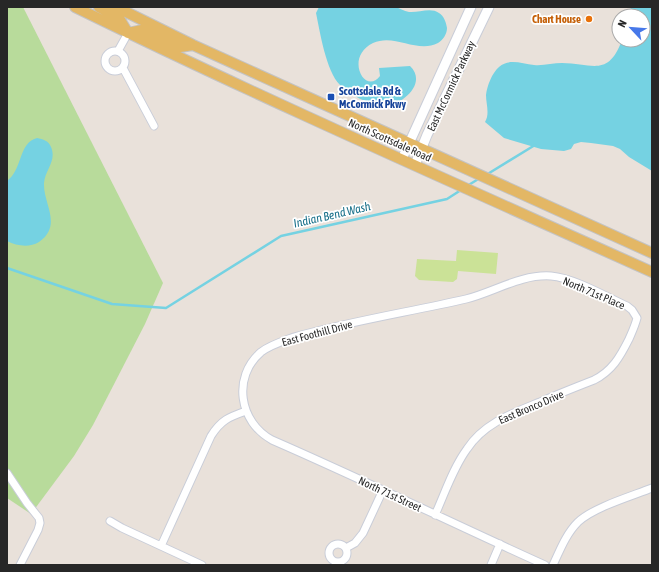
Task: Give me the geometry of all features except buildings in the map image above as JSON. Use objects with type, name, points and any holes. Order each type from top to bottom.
[{"type":"main road","name":"North Scottsdale Road","points":[[75,7],[260,96],[652,272]]},
{"type":"main road","points":[[99,7],[119,18],[128,33],[142,30],[180,47],[193,45]]},
{"type":"main road","name":"North Scottsdale Road","points":[[116,7],[193,45],[652,253]]},
{"type":"main road","name":"East McCormick Parkway","points":[[402,159],[471,7]]},
{"type":"main road","name":"East McCormick Parkway","points":[[417,166],[422,149],[488,7]]},
{"type":"street","points":[[118,51],[128,33]]},
{"type":"street","points":[[114,51],[118,51],[123,54],[125,58],[123,68],[114,72],[108,69],[104,63],[106,56],[114,51]]},
{"type":"street","points":[[123,68],[154,126]]},
{"type":"street","name":"North 71st Place","points":[[550,276],[570,281],[627,306],[635,314]]},
{"type":"street","name":"East Foothill Drive","points":[[246,411],[243,390],[245,378],[250,366],[262,351],[280,342],[317,331],[467,299],[531,277],[550,276]]},
{"type":"street","name":"East Bronco Drive","points":[[435,514],[461,458],[476,438],[494,422],[506,416],[604,375],[617,362],[622,353],[636,324],[637,318],[635,314]]},
{"type":"street","points":[[161,546],[211,436],[217,427],[228,418],[246,411]]},
{"type":"street","name":"North 71st Street","points":[[246,411],[252,423],[266,436],[545,565]]},
{"type":"street","points":[[7,473],[27,503],[38,515],[40,524],[20,565]]},
{"type":"street","points":[[553,565],[565,540],[579,521],[600,509],[652,488]]},
{"type":"street","points":[[346,548],[355,543],[364,533],[383,490]]},
{"type":"street","points":[[110,521],[202,565]]},
{"type":"street","points":[[490,565],[500,544]]},
{"type":"green space","points":[[7,7],[23,7],[163,283],[145,324],[93,425],[74,456],[31,514],[7,498]]},
{"type":"green space","points":[[457,250],[498,253],[496,274],[458,271],[457,279],[453,282],[419,280],[415,276],[417,259],[456,261]]},
{"type":"water","points":[[391,6],[409,12],[432,10],[436,11],[442,16],[447,30],[442,40],[430,46],[414,45],[389,40],[373,43],[364,49],[360,57],[359,65],[360,72],[368,81],[374,81],[380,76],[379,68],[410,66],[415,73],[416,79],[414,86],[405,98],[390,105],[383,106],[367,102],[354,96],[335,79],[327,61],[316,13],[319,7]]},
{"type":"water","points":[[652,7],[652,171],[629,157],[620,149],[613,146],[581,142],[574,144],[571,149],[564,151],[541,149],[504,138],[485,122],[488,112],[486,95],[487,88],[496,70],[503,64],[516,62],[537,65],[562,63],[598,66],[611,60],[619,48],[651,48],[651,8],[631,8]]},
{"type":"water","points":[[37,138],[44,140],[50,145],[53,157],[44,183],[44,191],[51,221],[50,229],[39,242],[27,246],[19,245],[7,241],[7,181],[16,170],[23,151],[27,145]]},
{"type":"waterway","name":"Indian Bend Wash","points":[[486,175],[535,145]]},
{"type":"waterway","name":"Indian Bend Wash","points":[[467,186],[480,178]]},
{"type":"waterway","name":"Indian Bend Wash","points":[[7,268],[112,304],[166,308],[281,236],[447,199],[461,190]]},
{"type":"place","name":"Chart House","points":[[589,19]]},
{"type":"place","name":"Scottsdale Rd & McCormick Pkwy","points":[[331,97]]}]
